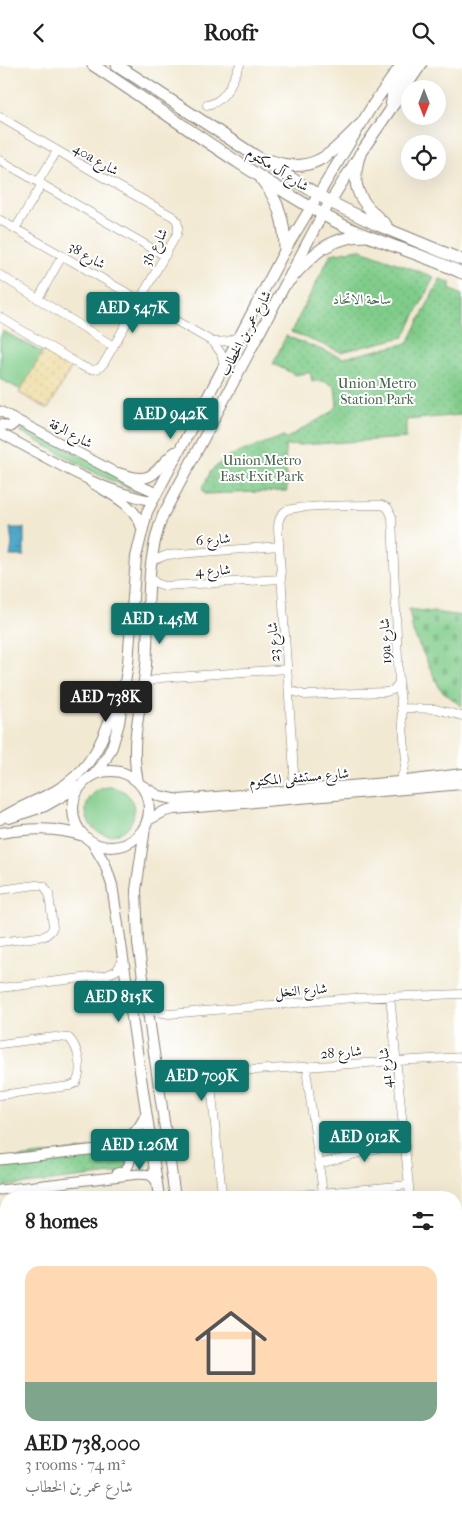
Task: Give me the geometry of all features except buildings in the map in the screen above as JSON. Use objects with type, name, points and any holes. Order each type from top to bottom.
[{"type":"main road","name":"شارع آل مكتوم","points":[[93,65],[253,172],[322,215],[462,273]]},
{"type":"main road","name":"شارع آل مكتوم","points":[[117,65],[254,155],[330,202],[393,232],[462,260]]},
{"type":"main road","points":[[379,95],[382,84],[394,65]]},
{"type":"main road","name":"شارع عمر بن الخطاب","points":[[94,775],[107,757],[116,735],[122,711],[130,642],[134,576],[142,528],[155,497],[285,250],[360,125],[401,65]]},
{"type":"main road","points":[[391,108],[392,95],[410,65]]},
{"type":"main road","name":"شارع عمر بن الخطاب","points":[[139,783],[135,765],[134,740],[146,665],[150,577],[157,529],[172,496],[322,215],[360,154],[421,65]]},
{"type":"main road","points":[[413,77],[425,65]]},
{"type":"main road","points":[[254,155],[286,166],[307,165],[328,156],[360,125]]},
{"type":"main road","points":[[360,154],[355,173],[358,192],[367,207],[393,232]]},
{"type":"main road","points":[[253,172],[271,192],[277,203],[285,233],[285,250]]},
{"type":"main road","points":[[287,283],[306,261],[323,247],[344,238],[370,236]]},
{"type":"main road","points":[[118,473],[137,478],[150,476],[182,447]]},
{"type":"main road","points":[[91,482],[132,510],[140,521],[142,528]]},
{"type":"main road","points":[[155,497],[172,496]]},
{"type":"main road","points":[[155,497],[167,506]]},
{"type":"main road","points":[[0,819],[56,790],[88,764],[105,736],[126,675]]},
{"type":"main road","points":[[0,819],[45,806],[81,786],[94,775],[103,772],[122,773],[139,783],[149,804],[138,872],[136,908],[138,943],[174,1191]]},
{"type":"main road","name":"شارع مستشفى المكتوم","points":[[139,783],[159,796],[179,800],[399,782],[462,774]]},
{"type":"main road","name":"شارع مستشفى المكتوم","points":[[146,824],[174,809],[462,784]]},
{"type":"main road","points":[[81,786],[74,802],[73,811],[78,828],[105,864],[112,885],[158,1191]]},
{"type":"main road","points":[[0,833],[37,828],[63,830],[103,847],[121,846],[137,837],[146,824]]},
{"type":"main road","points":[[108,1148],[116,1146],[130,1137],[141,1125],[146,1113]]},
{"type":"main road","points":[[151,1143],[161,1149],[171,1191]]},
{"type":"street","points":[[207,105],[216,103],[223,97],[240,65]]},
{"type":"street","name":"40a شارع","points":[[0,117],[172,215],[178,223]]},
{"type":"street","points":[[15,229],[57,151]]},
{"type":"street","points":[[0,160],[165,256]]},
{"type":"street","name":"شارع 38","points":[[0,220],[214,342]]},
{"type":"street","name":"3b شارع","points":[[0,317],[90,370],[102,367],[165,256],[176,234],[178,223]]},
{"type":"street","points":[[38,299],[62,256]]},
{"type":"street","points":[[0,275],[113,346]]},
{"type":"street","points":[[224,367],[221,353],[214,342],[229,341],[242,333]]},
{"type":"street","name":"شارع الرقة","points":[[0,411],[147,489],[155,497]]},
{"type":"street","points":[[0,424],[10,427],[14,424],[12,417]]},
{"type":"street","points":[[0,433],[91,482],[116,492],[155,497]]},
{"type":"street","name":"شارع 23","points":[[294,773],[278,522],[285,511],[299,507],[379,505]]},
{"type":"street","name":"19a شارع","points":[[379,505],[388,508],[392,517],[400,683],[406,760],[399,782]]},
{"type":"street","name":"شارع 6","points":[[152,561],[167,555],[279,546]]},
{"type":"street","name":"شارع 4","points":[[150,577],[156,583],[166,586],[281,579]]},
{"type":"street","points":[[143,688],[152,681],[162,678],[287,669]]},
{"type":"street","points":[[289,690],[305,695],[386,692],[393,690],[400,683]]},
{"type":"street","points":[[402,708],[436,709],[462,716]]},
{"type":"street","points":[[294,773],[299,783],[308,790]]},
{"type":"street","points":[[285,791],[292,783],[294,773]]},
{"type":"street","points":[[0,890],[44,886],[49,894],[53,927],[46,936],[0,942]]},
{"type":"street","points":[[108,975],[117,970],[122,960]]},
{"type":"street","points":[[0,988],[108,975],[118,977],[126,985]]},
{"type":"street","name":"شارع النخل","points":[[146,1003],[156,1012],[169,1013],[390,996],[462,994]]},
{"type":"street","name":"شارع 41","points":[[390,996],[410,1191]]},
{"type":"street","points":[[0,1044],[54,1037],[69,1038],[77,1050],[80,1074],[76,1083],[70,1086],[0,1095]]},
{"type":"street","name":"شارع 28","points":[[222,1191],[211,1084],[215,1074],[222,1072],[462,1057]]},
{"type":"street","points":[[312,1066],[308,1070],[307,1076],[323,1191]]},
{"type":"street","points":[[319,1164],[404,1141]]},
{"type":"street","points":[[0,1160],[151,1143]]},
{"type":"street","points":[[53,1184],[66,1179],[120,1172],[126,1170],[129,1166],[128,1155],[122,1150],[77,1151]]},
{"type":"street","points":[[0,1190],[146,1173],[157,1181]]},
{"type":"street","points":[[344,1191],[409,1185]]},
{"type":"green space","name":"ساحة الاتحاد","points":[[359,249],[434,277],[404,337],[341,352],[291,332],[331,254]]},
{"type":"green space","name":"Union Metro Station Park","points":[[440,279],[450,282],[450,289],[462,295],[461,415],[406,420],[406,438],[285,446],[287,491],[205,494],[202,488],[211,471],[229,456],[284,436],[285,439],[330,413],[337,406],[335,387],[324,381],[312,382],[310,372],[296,375],[273,364],[286,336],[343,358],[408,343]]},
{"type":"green space","points":[[3,331],[43,353],[21,390],[0,379],[0,338]]},
{"type":"green space","points":[[24,426],[138,487],[136,491],[99,475],[21,432]]},
{"type":"green space","points":[[409,609],[462,616],[462,707],[440,689],[413,632]]},
{"type":"green space","points":[[105,787],[115,787],[124,791],[130,797],[134,811],[130,825],[124,831],[115,835],[105,835],[96,831],[90,825],[86,816],[86,806],[90,797],[96,791]]},
{"type":"green space","points":[[126,1145],[129,1172],[0,1187],[0,1160]]},
{"type":"sand","points":[[44,350],[72,366],[48,409],[19,393]]},
{"type":"water","points":[[10,528],[24,528],[24,556],[10,556],[12,544]]},
{"type":"park label","name":"Union Metro East Exit Park","points":[[262,468]]}]
